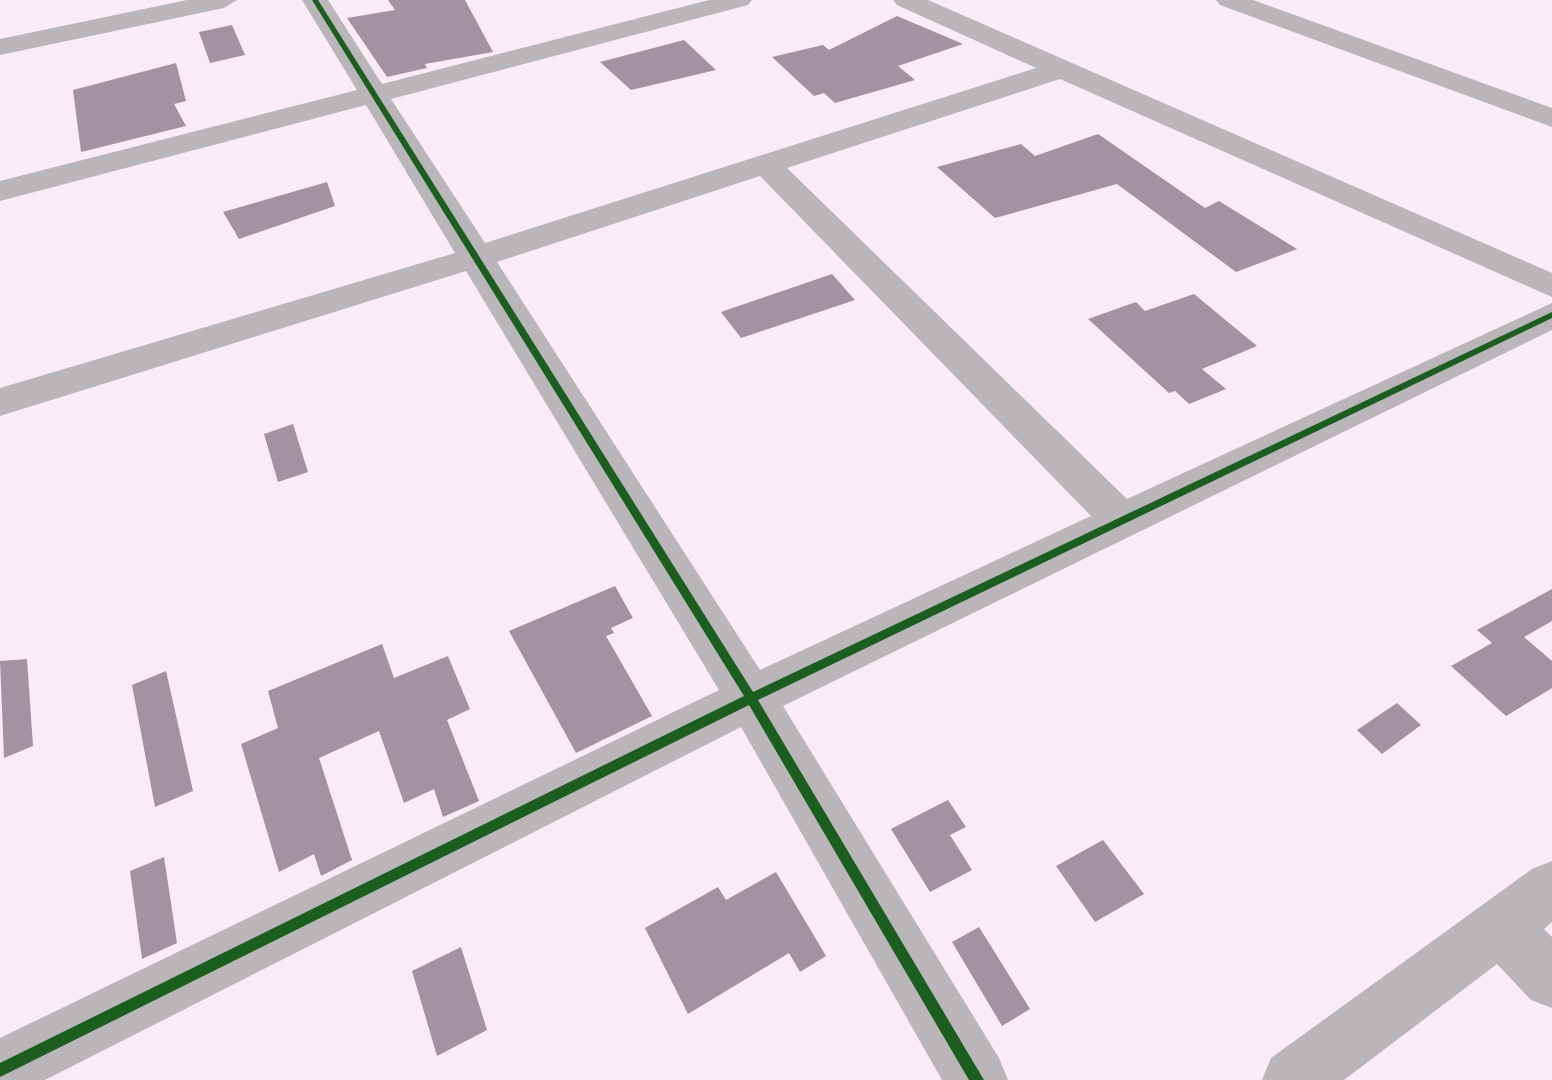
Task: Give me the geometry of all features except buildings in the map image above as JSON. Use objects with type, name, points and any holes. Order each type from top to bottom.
[{"type":"street","points":[[0,47],[224,0]]},
{"type":"street","points":[[315,0],[751,698],[977,1080]]},
{"type":"street","points":[[0,191],[739,0]]},
{"type":"street","points":[[906,0],[1552,286]]},
{"type":"street","points":[[1229,0],[1552,118]]},
{"type":"street","points":[[0,402],[477,257],[1061,69]]},
{"type":"street","points":[[766,165],[1121,520]]},
{"type":"street","points":[[0,1070],[751,698],[1552,315]]},
{"type":"street","points":[[1293,1080],[1552,888]]},
{"type":"street","points":[[1501,926],[1552,979]]},
{"type":"cycle path","points":[[315,0],[751,698],[977,1080]]},
{"type":"cycle path","points":[[0,1070],[751,698],[1552,315]]}]
